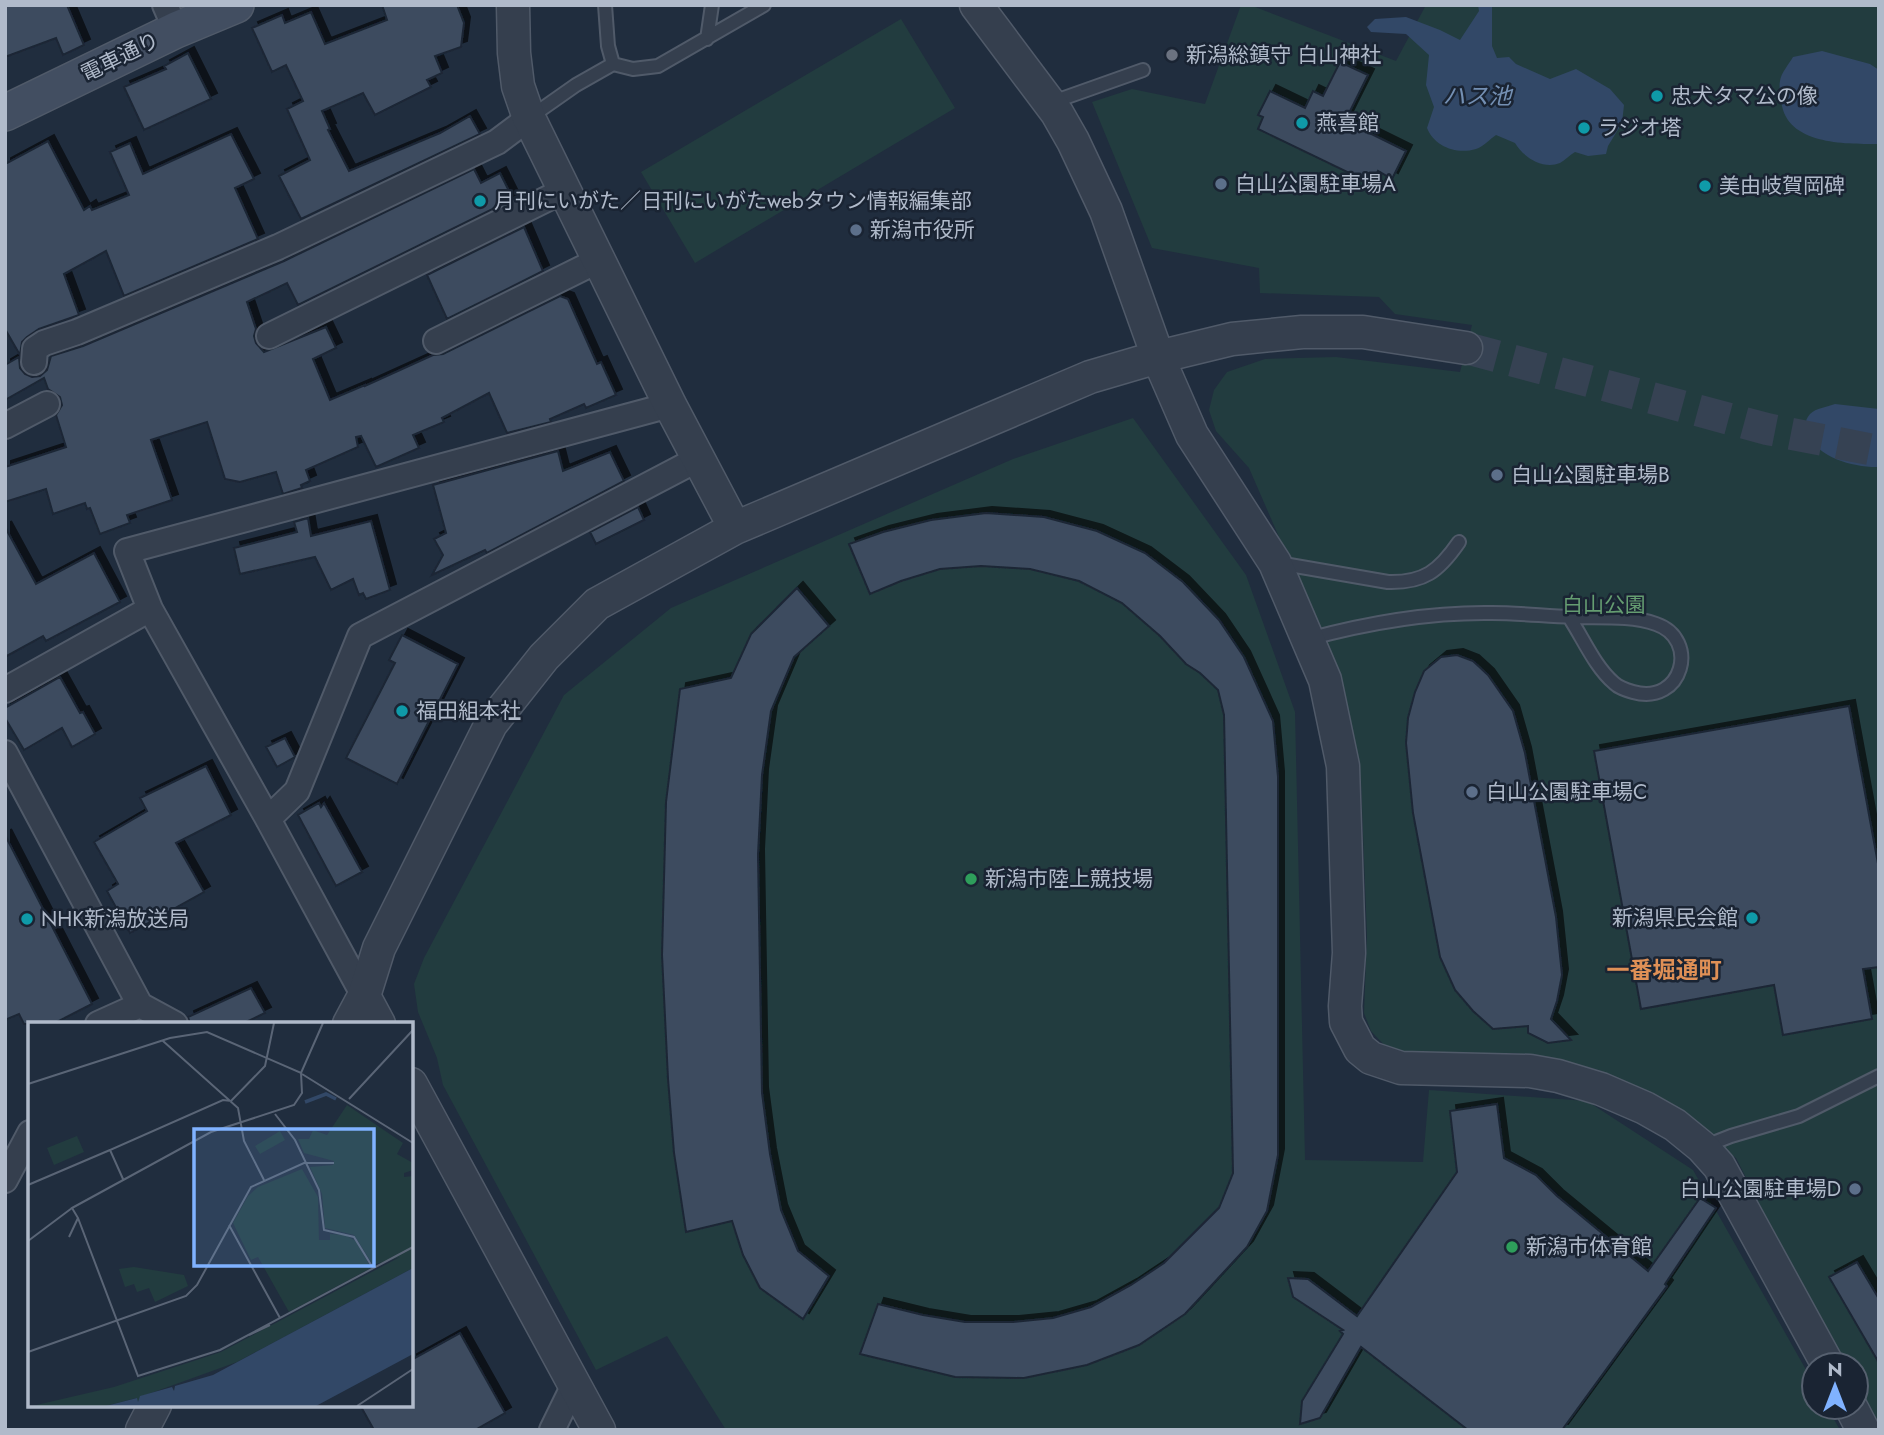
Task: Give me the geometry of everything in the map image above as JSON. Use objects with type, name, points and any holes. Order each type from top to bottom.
[{"type":"main road","name":"電車通り","points":[[5,113],[170,18],[236,5]]},
{"type":"street","points":[[513,5],[518,86],[529,118],[670,405],[735,528]]},
{"type":"street","points":[[976,5],[1050,103],[1073,141],[1106,211],[1158,357],[1192,435],[1275,563],[1325,680],[1343,766],[1349,953],[1346,1022],[1360,1049],[1371,1058],[1401,1068],[1499,1069],[1558,1076],[1601,1089],[1646,1108],[1675,1125],[1702,1147],[1719,1166],[1820,1351]]},
{"type":"street","points":[[34,362],[35,349],[44,343],[77,332],[278,247],[497,142],[529,118]]},
{"type":"street","points":[[269,337],[563,191]]},
{"type":"street","points":[[436,341],[599,260]]},
{"type":"street","points":[[350,1022],[364,996],[379,948],[491,724],[544,657],[597,604],[735,528],[1090,377],[1232,339],[1302,332],[1363,332],[1466,348]]},
{"type":"street","points":[[5,426],[47,404]]},
{"type":"street","points":[[378,1022],[150,609],[127,551],[670,405]]},
{"type":"street","points":[[268,819],[297,791],[360,636],[698,459]]},
{"type":"street","points":[[5,690],[150,609]]},
{"type":"street","points":[[5,753],[140,1004],[172,1022]]},
{"type":"street","points":[[102,1022],[140,1004]]},
{"type":"street","points":[[413,1088],[599,1430]]},
{"type":"street","points":[[5,1180],[28,1137]]},
{"type":"street","points":[[552,1430],[574,1385]]},
{"type":"street","points":[[142,1430],[154,1407]]},
{"type":"lane","points":[[606,5],[608,46],[613,64]]},
{"type":"lane","points":[[707,39],[712,5]]},
{"type":"lane","points":[[529,118],[576,85],[613,64],[633,69],[658,66],[764,5]]},
{"type":"lane","points":[[1050,103],[1143,70]]},
{"type":"lane","points":[[1275,563],[1405,583],[1418,580],[1434,571],[1447,560],[1459,542]]},
{"type":"lane","points":[[1308,639],[1349,628],[1454,614],[1491,613],[1640,620],[1666,628],[1676,638],[1681,650],[1681,664],[1675,680],[1667,690],[1641,695],[1614,684],[1569,617]]},
{"type":"lane","points":[[1702,1147],[1798,1116],[1879,1076]]},
{"type":"green space","name":"白山公園","points":[[1241,5],[1250,5],[1396,61],[1426,5],[1879,5],[1879,1420],[1870,1419],[1870,1351],[1835,1351],[1736,1158],[1680,1111],[1599,1070],[1555,1059],[1513,1053],[1402,1057],[1387,1048],[1371,1031],[1364,1013],[1367,936],[1361,781],[1340,677],[1249,468],[1216,431],[1209,410],[1214,390],[1227,372],[1265,359],[1336,357],[1460,372],[1472,325],[1395,314],[1379,297],[1260,293],[1259,268],[1152,248],[1092,102],[1132,89],[1205,104]]},
{"type":"green space","points":[[901,19],[955,108],[695,263],[641,172]]},
{"type":"green space","points":[[1133,418],[1246,575],[1295,712],[1305,1160],[1423,1162],[1429,1090],[1587,1101],[1693,1170],[1800,1359],[1800,1421],[1835,1421],[1840,1430],[726,1430],[667,1336],[596,1370],[443,1085],[437,1058],[418,1012],[414,984],[424,958],[564,695],[671,608],[1013,459]]},
{"type":"water","name":"ハス池","points":[[1478,5],[1492,5],[1492,46],[1497,58],[1509,57],[1516,64],[1550,79],[1576,69],[1610,89],[1624,105],[1622,123],[1606,154],[1588,156],[1575,152],[1560,163],[1547,165],[1534,161],[1515,143],[1496,135],[1481,147],[1468,151],[1447,148],[1435,140],[1427,128],[1434,107],[1426,85],[1429,55],[1406,34],[1371,32],[1367,27],[1375,19],[1406,17],[1460,40],[1479,11]]},
{"type":"water","points":[[1822,51],[1870,64],[1879,70],[1879,144],[1818,139],[1792,125],[1784,113],[1780,87],[1783,72],[1793,57]]},
{"type":"water","points":[[1835,404],[1879,409],[1879,467],[1859,466],[1838,460],[1813,442],[1806,426],[1808,417],[1815,410]]},
{"type":"building","points":[[5,5],[67,5],[84,45],[63,55],[56,38],[5,57]]},
{"type":"building","points":[[382,5],[457,5],[464,23],[461,47],[435,56],[442,73],[427,80],[431,87],[375,115],[363,93],[322,111],[330,129],[328,130],[349,171],[440,133],[470,116],[480,134],[301,219],[279,176],[310,160],[287,109],[303,101],[286,65],[272,72],[252,28],[282,15],[285,23],[311,12],[325,44],[387,20]]},
{"type":"building","points":[[188,53],[211,99],[144,130],[124,87],[166,69],[164,66]]},
{"type":"building","name":"燕喜館","points":[[1340,62],[1368,75],[1345,121],[1406,151],[1392,179],[1378,171],[1372,184],[1258,129],[1263,117],[1258,115],[1270,91],[1305,108],[1313,91],[1323,96]]},
{"type":"building","points":[[231,134],[254,179],[235,188],[258,239],[124,296],[106,251],[64,274],[79,315],[39,329],[27,337],[22,342],[20,355],[5,329],[5,164],[48,141],[84,210],[90,206],[92,210],[129,195],[110,152],[130,143],[143,174]]},
{"type":"building","points":[[474,169],[481,183],[500,173],[513,199],[298,305],[287,283],[247,302],[256,329],[256,343],[264,352],[326,327],[336,348],[313,359],[330,400],[433,355],[443,354],[560,296],[568,299],[597,364],[601,362],[616,395],[586,408],[584,404],[550,419],[551,422],[507,433],[489,393],[442,418],[444,422],[413,435],[419,448],[376,467],[361,436],[356,437],[358,447],[306,470],[310,481],[301,485],[302,488],[283,494],[276,472],[240,482],[225,479],[207,422],[151,440],[172,500],[127,515],[130,523],[100,534],[90,508],[87,509],[85,503],[53,514],[46,489],[5,502],[5,467],[66,447],[56,415],[62,405],[60,397],[48,389],[44,378],[5,400],[5,365],[19,357],[20,368],[25,374],[40,376],[47,370],[51,356],[83,346],[284,261]]},
{"type":"building","points":[[524,227],[543,271],[447,319],[427,275]]},
{"type":"building","points":[[558,451],[563,471],[610,452],[624,481],[487,553],[485,550],[432,575],[443,555],[434,539],[446,533],[433,485]]},
{"type":"building","points":[[638,507],[644,520],[596,544],[590,532]]},
{"type":"building","points":[[986,513],[1044,517],[1097,531],[1145,553],[1183,582],[1219,620],[1244,657],[1273,721],[1278,777],[1278,1155],[1267,1211],[1247,1247],[1185,1314],[1139,1345],[1087,1365],[1024,1378],[955,1377],[860,1354],[878,1304],[965,1322],[1013,1322],[1053,1318],[1091,1307],[1164,1263],[1219,1208],[1233,1173],[1224,715],[1218,690],[1186,664],[1160,636],[1122,603],[1079,581],[1030,569],[981,566],[940,569],[870,594],[849,544],[931,520]]},
{"type":"building","points":[[308,518],[311,536],[371,521],[390,590],[366,599],[363,593],[359,595],[353,579],[331,590],[315,557],[240,574],[234,548],[297,532],[294,522]]},
{"type":"building","points":[[5,527],[36,584],[94,553],[120,602],[46,641],[43,636],[5,657]]},
{"type":"building","points":[[797,588],[829,626],[794,657],[771,711],[762,775],[758,855],[762,1093],[770,1154],[781,1210],[798,1251],[829,1276],[803,1319],[760,1288],[743,1255],[732,1221],[686,1232],[674,1153],[662,955],[666,802],[680,689],[731,678],[751,634]]},
{"type":"building","name":"福田組本社","points":[[402,635],[458,664],[397,784],[346,758],[395,663],[389,660]]},
{"type":"building","points":[[1457,655],[1473,661],[1488,675],[1513,711],[1525,753],[1556,917],[1562,975],[1551,1019],[1571,1040],[1548,1043],[1528,1033],[1528,1026],[1493,1029],[1455,990],[1440,957],[1413,813],[1406,743],[1408,718],[1424,671],[1441,657]]},
{"type":"building","points":[[60,677],[95,734],[72,747],[62,728],[24,750],[5,718],[5,708]]},
{"type":"building","name":"新潟県民会館","points":[[1849,706],[1879,869],[1879,967],[1863,969],[1872,1019],[1783,1035],[1774,985],[1641,1009],[1594,751]]},
{"type":"building","points":[[285,738],[295,757],[277,767],[266,747]]},
{"type":"building","points":[[206,766],[231,815],[176,843],[204,892],[130,933],[107,891],[118,884],[94,842],[147,811],[140,798]]},
{"type":"building","points":[[319,803],[321,807],[324,803],[362,872],[336,886],[298,815]]},
{"type":"building","name":"NHK新潟放送局","points":[[5,835],[92,1004],[57,1022],[24,1024],[19,1014],[5,1020]]},
{"type":"building","points":[[251,988],[265,1013],[246,1022],[189,1022],[188,1017]]},
{"type":"building","name":"新潟市体育館","points":[[1497,1104],[1504,1158],[1536,1175],[1557,1196],[1648,1271],[1700,1198],[1716,1208],[1665,1284],[1667,1286],[1562,1430],[1468,1430],[1361,1347],[1320,1418],[1300,1424],[1302,1401],[1343,1330],[1293,1297],[1288,1278],[1308,1279],[1357,1316],[1457,1172],[1450,1111]]},
{"type":"building","points":[[1857,1262],[1879,1299],[1879,1363],[1829,1277]]},
{"type":"building","points":[[460,1333],[505,1413],[475,1430],[374,1430],[361,1407],[413,1407],[413,1359]]},
{"type":"tunnel","points":[[1466,348],[1767,429],[1879,451]]},
{"type":"place","name":"新潟総鎮守 白山神社","points":[[1172,55]]},
{"type":"place","name":"忠犬タマ公の像","points":[[1657,96]]},
{"type":"place","name":"燕喜館","points":[[1302,123]]},
{"type":"place","name":"ラジオ塔","points":[[1584,128]]},
{"type":"place","name":"白山公園駐車場A","points":[[1221,184]]},
{"type":"place","name":"美由岐賀岡碑","points":[[1705,186]]},
{"type":"place","name":"月刊にいがた／日刊にいがたwebタウン情報編集部","points":[[480,201]]},
{"type":"place","name":"新潟市役所","points":[[856,230]]},
{"type":"place","name":"白山公園駐車場B","points":[[1497,475]]},
{"type":"place","name":"福田組本社","points":[[402,711]]},
{"type":"place","name":"白山公園駐車場C","points":[[1472,792]]},
{"type":"place","name":"新潟市陸上競技場","points":[[971,879]]},
{"type":"place","name":"新潟県民会館","points":[[1752,918]]},
{"type":"place","name":"NHK新潟放送局","points":[[27,919]]},
{"type":"place","name":"白山公園駐車場D","points":[[1855,1189]]},
{"type":"place","name":"新潟市体育館","points":[[1512,1247]]},
{"type":"district","name":"一番堀通町","points":[[1664,970]]}]
